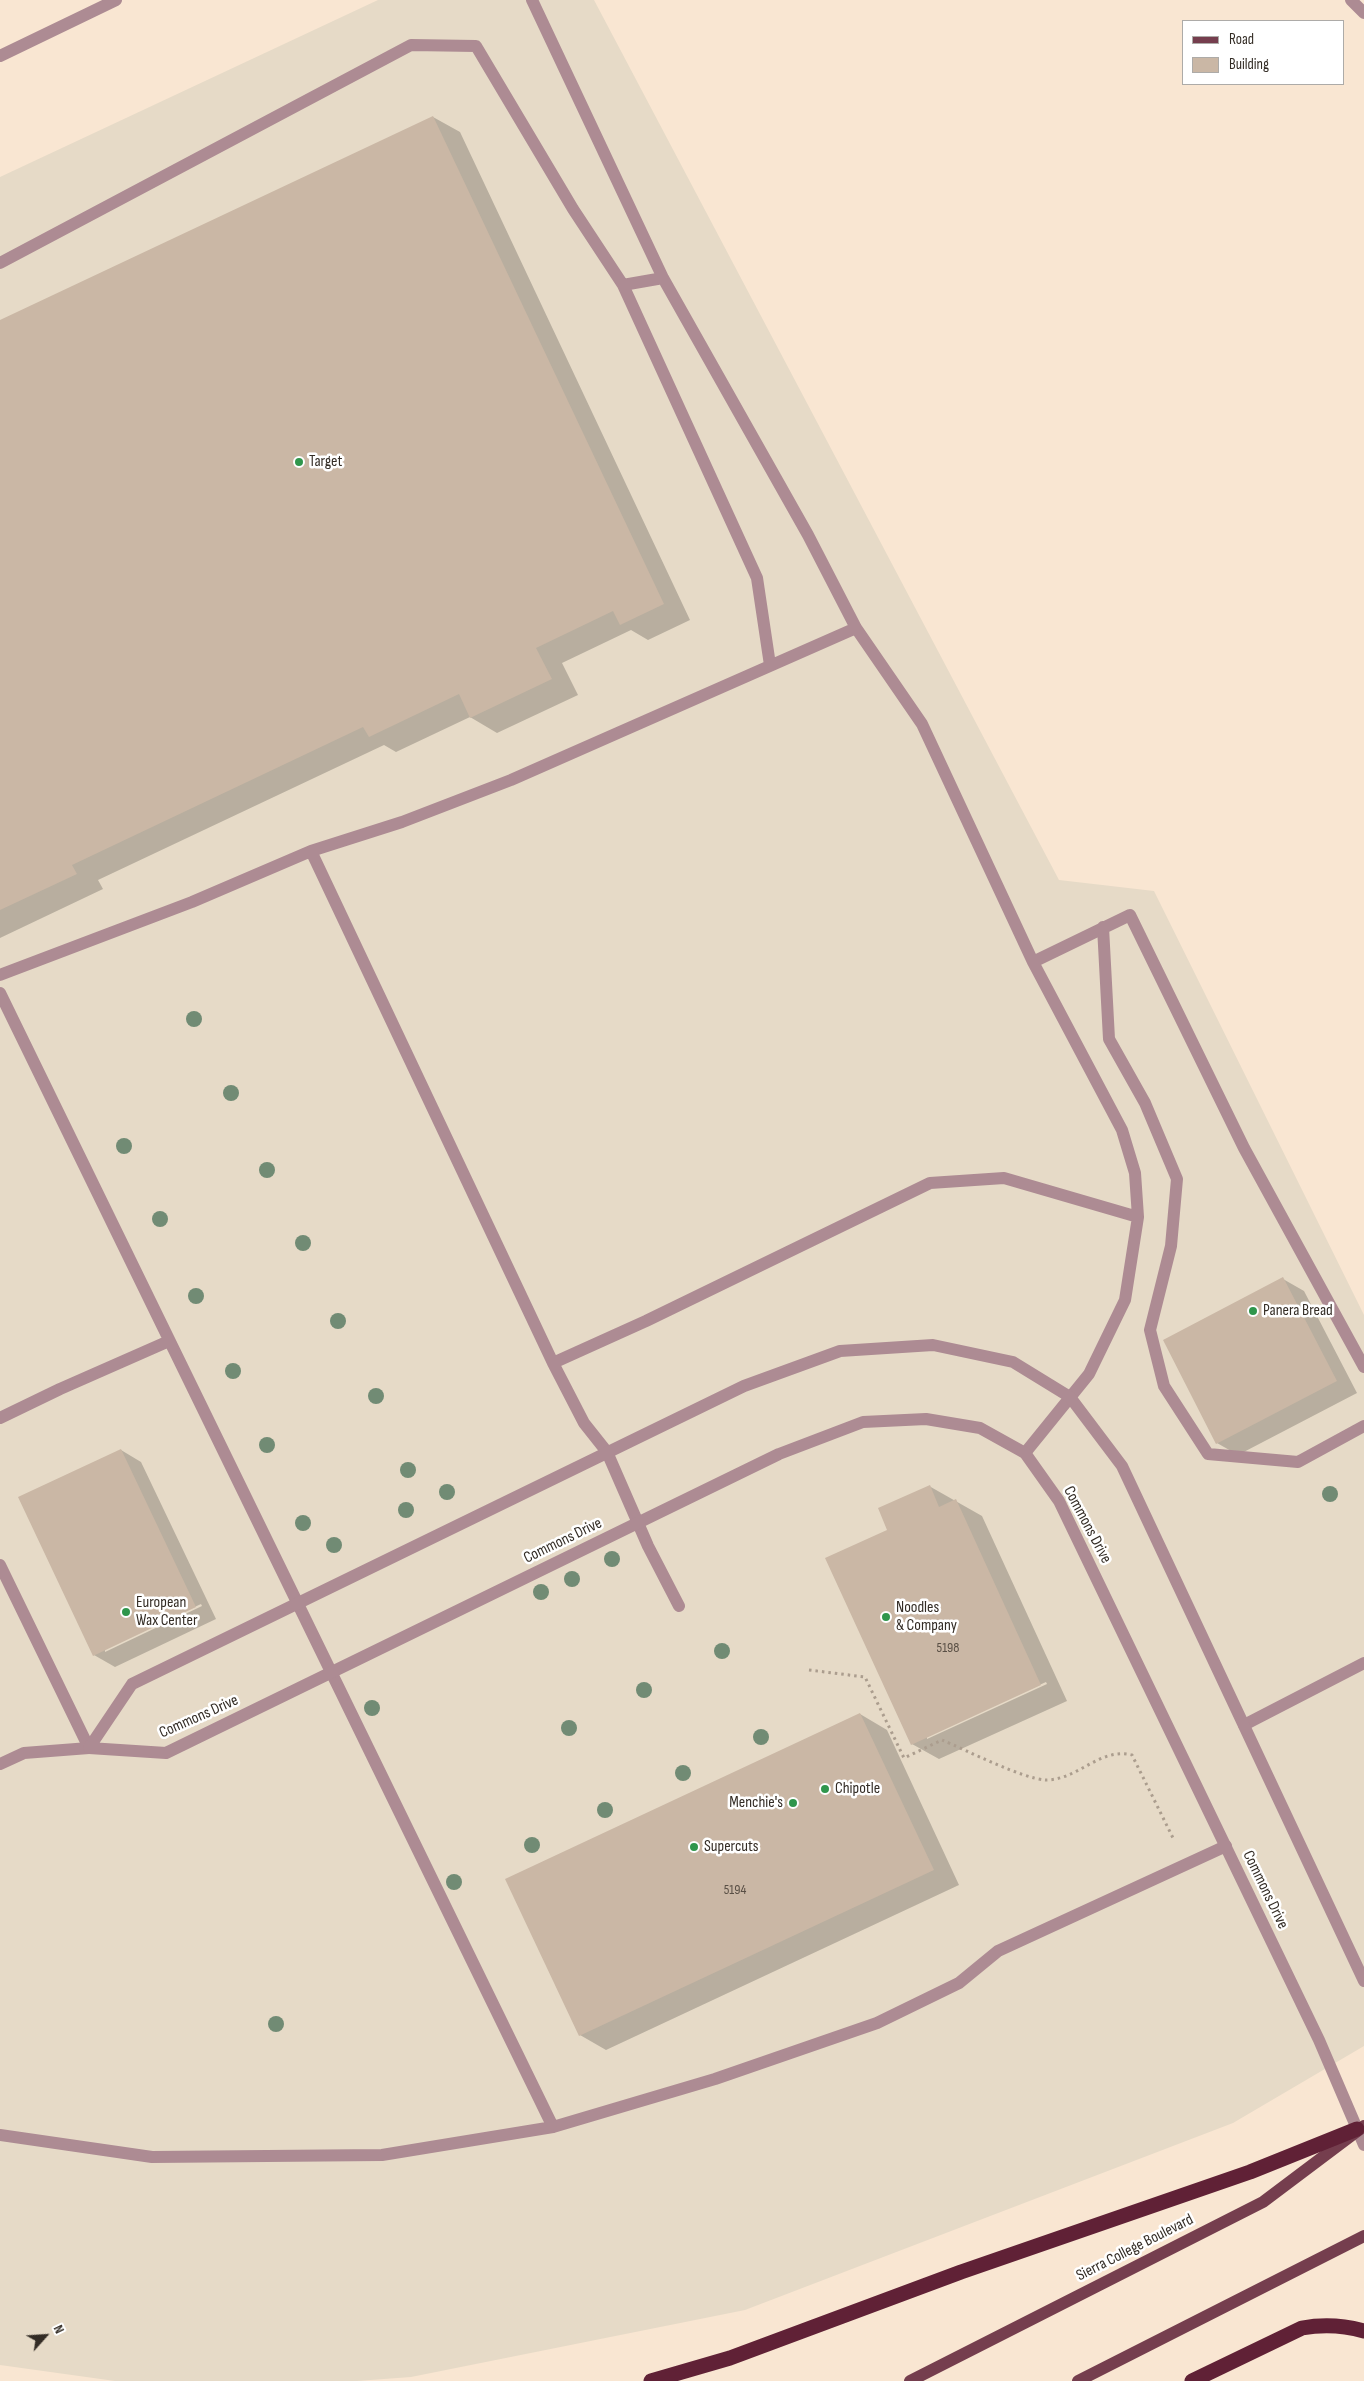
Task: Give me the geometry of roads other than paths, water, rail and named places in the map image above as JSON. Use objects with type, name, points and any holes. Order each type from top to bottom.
[{"type":"highway","points":[[650,2381],[730,2358],[961,2272],[1250,2172],[1361,2128]]},
{"type":"highway","points":[[1192,2381],[1302,2328],[1317,2325],[1364,2331]]},
{"type":"main road","name":"Sierra College Boulevard","points":[[910,2381],[1262,2202],[1361,2128]]},
{"type":"main road","points":[[1078,2381],[1364,2236]]},
{"type":"street","points":[[0,56],[116,0]]},
{"type":"street","points":[[532,0],[663,278],[803,527],[856,628],[922,724],[1033,962],[1122,1130],[1135,1174],[1138,1217],[1125,1300],[1089,1374],[1024,1453]]},
{"type":"street","points":[[1351,0],[1364,13]]},
{"type":"street","points":[[0,263],[411,45],[476,46],[573,209],[623,285],[757,578],[770,665]]},
{"type":"street","points":[[623,285],[663,278]]},
{"type":"street","points":[[0,975],[192,902],[310,851],[402,822],[511,780],[856,628]]},
{"type":"street","points":[[310,851],[553,1363],[584,1423],[607,1452],[648,1546],[679,1606]]},
{"type":"street","points":[[1033,962],[1103,926],[1130,915],[1244,1148],[1364,1367]]},
{"type":"street","points":[[1103,926],[1110,1039],[1145,1103],[1177,1178],[1171,1246],[1150,1330],[1164,1386],[1208,1454],[1298,1462],[1364,1426]]},
{"type":"street","points":[[0,993],[553,2127]]},
{"type":"street","points":[[553,1363],[646,1321],[930,1183],[1004,1178],[1138,1217]]},
{"type":"street","points":[[0,1418],[60,1389],[169,1341]]},
{"type":"street","points":[[89,1748],[132,1684],[744,1386],[840,1351],[933,1345],[1013,1362],[1070,1398],[1122,1466],[1364,1981]]},
{"type":"street","name":"Commons Drive","points":[[0,1764],[24,1753],[89,1748],[166,1753],[779,1454],[863,1422],[926,1419],[980,1428],[1024,1453],[1059,1501],[1361,2128],[1364,2145]]},
{"type":"street","points":[[0,1565],[89,1748]]},
{"type":"street","points":[[1244,1725],[1364,1663]]},
{"type":"street","points":[[0,2135],[152,2157],[382,2154],[553,2127],[715,2079],[877,2023],[959,1983],[998,1951],[1226,1846]]},
{"type":"place","name":"Target","points":[[299,462]]},
{"type":"place","name":"Panera Bread","points":[[1253,1311]]},
{"type":"place","name":"European Wax Center","points":[[126,1612]]},
{"type":"place","name":"Noodles & Company","points":[[886,1617]]},
{"type":"place","name":"Chipotle","points":[[825,1789]]},
{"type":"place","name":"Menchie's","points":[[793,1803]]},
{"type":"place","name":"Supercuts","points":[[694,1847]]}]
